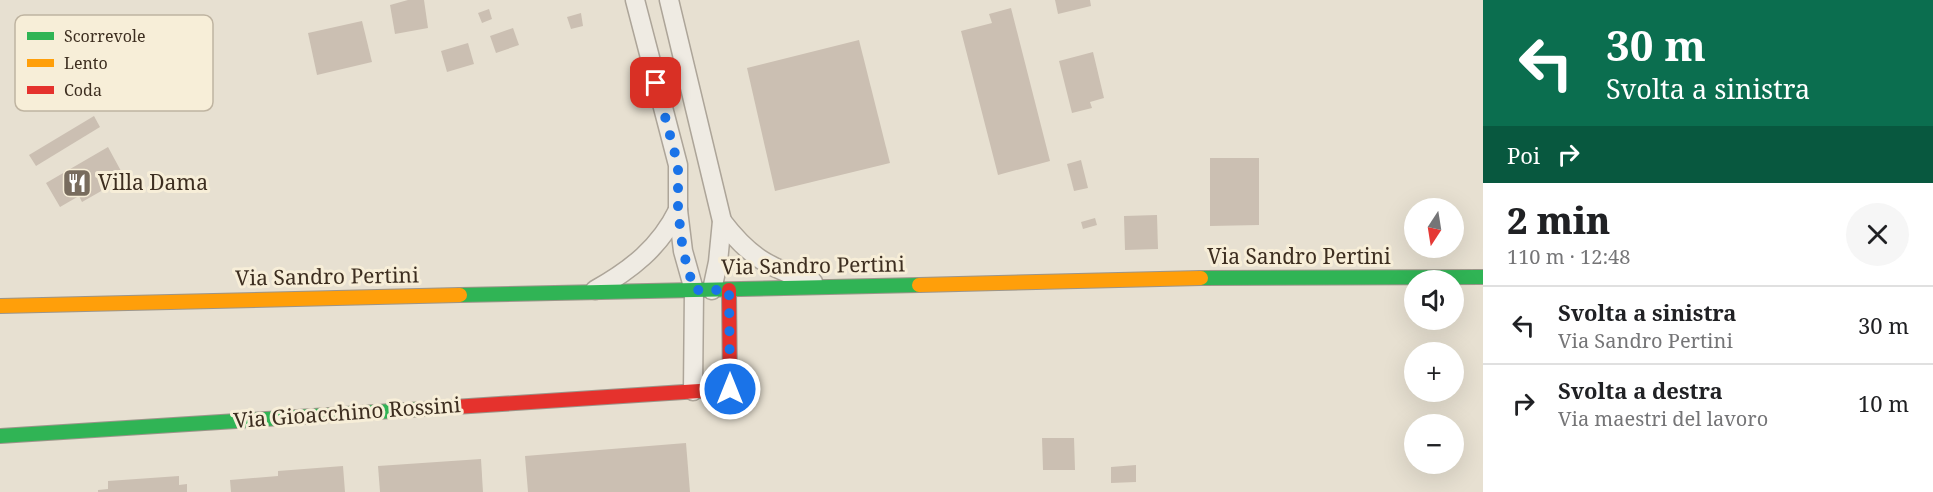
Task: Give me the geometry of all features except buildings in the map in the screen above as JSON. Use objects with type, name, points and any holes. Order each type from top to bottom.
[{"type":"main road","name":"Via Sandro Pertini","points":[[0,306],[1205,278],[1483,277]]},
{"type":"main road","name":"Via Gioacchino Rossini","points":[[0,436],[730,389],[721,290]]},
{"type":"street","points":[[635,0],[678,165],[678,210],[683,251],[694,290],[693,391]]},
{"type":"street","points":[[669,0],[722,221],[718,262],[721,290]]},
{"type":"street","points":[[591,292],[620,276],[648,254],[669,230],[678,210]]},
{"type":"street","points":[[722,221],[738,243],[756,259],[775,269],[825,287]]},
{"type":"traffic: fast","points":[[1201,278],[1483,277]]},
{"type":"traffic: fast","points":[[460,295],[919,285]]},
{"type":"traffic: fast","points":[[0,436],[439,408]]},
{"type":"traffic: slow","points":[[919,285],[1201,278]]},
{"type":"traffic: slow","points":[[0,306],[460,295]]},
{"type":"traffic: jam","points":[[439,408],[730,389],[729,290]]},
{"type":"place","name":"Villa Dama","points":[[77,183]]},
{"type":"route","points":[[656,83],[678,165],[678,210],[683,251],[694,290],[729,290],[730,389]]}]
